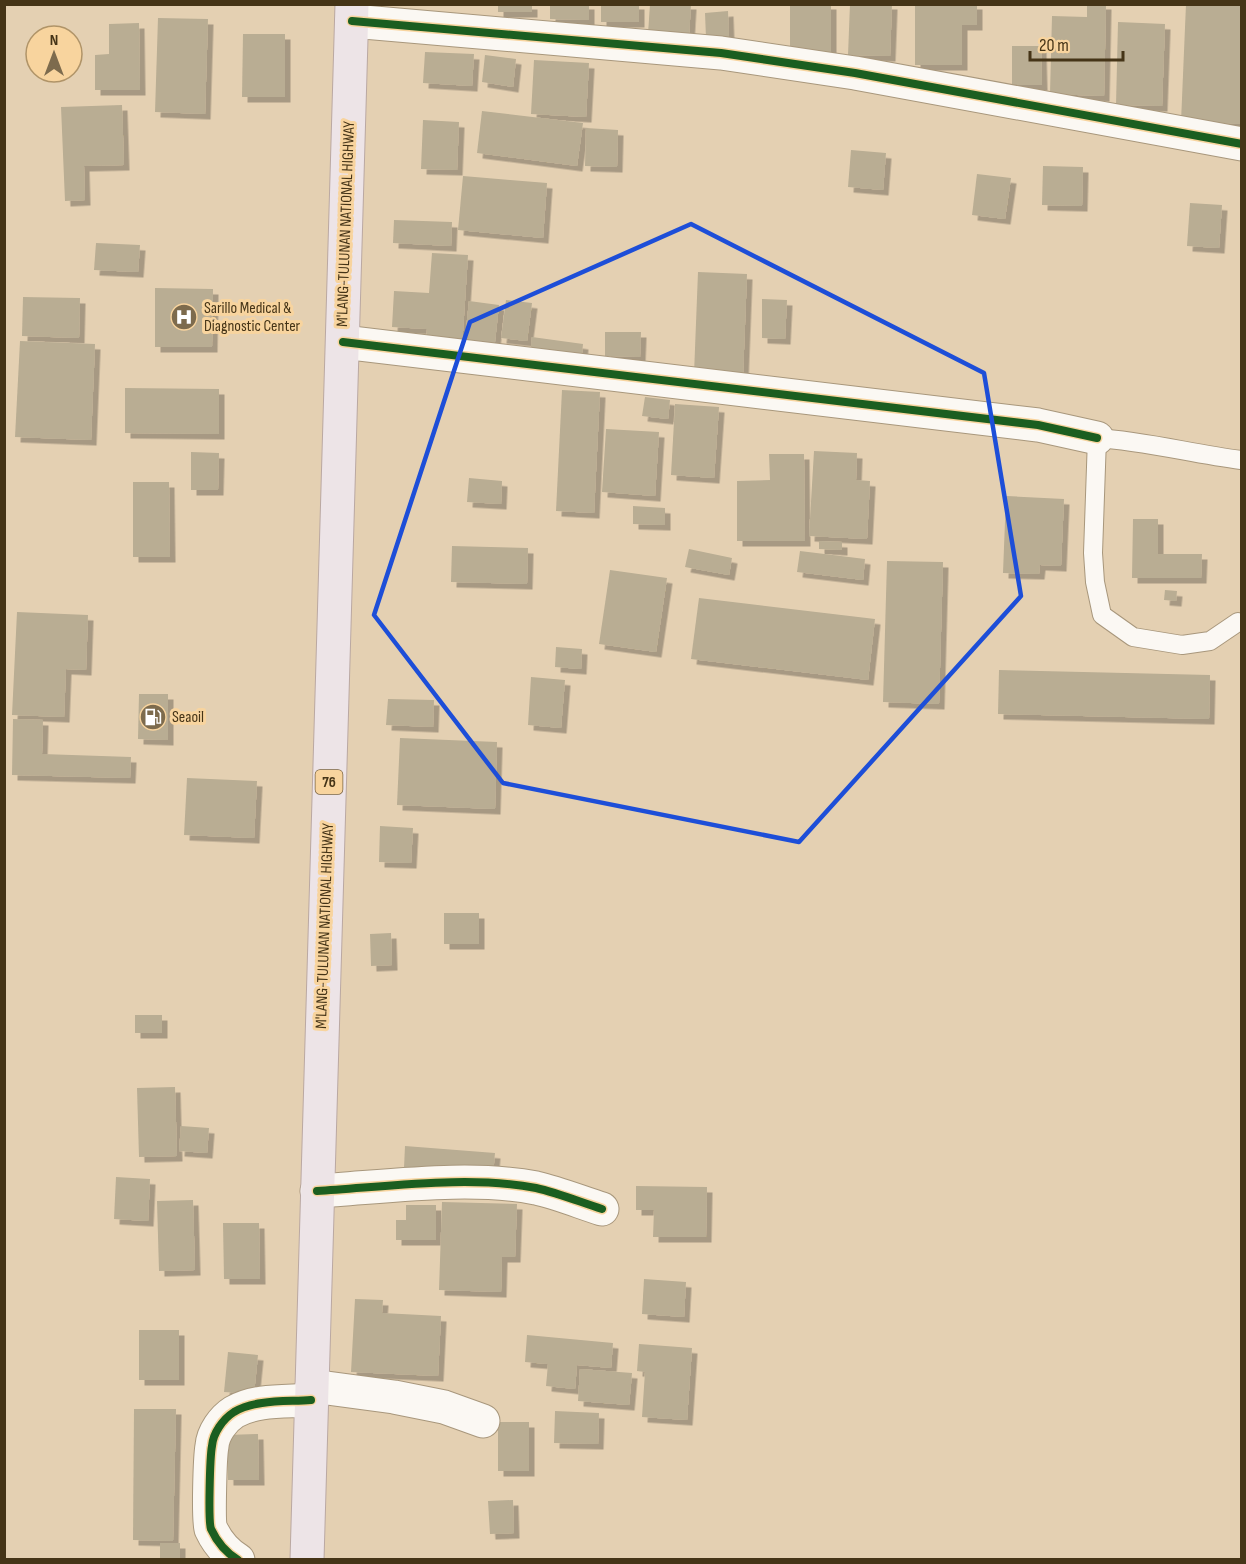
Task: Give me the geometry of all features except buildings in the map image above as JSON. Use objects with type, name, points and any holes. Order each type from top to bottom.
[{"type":"highway","name":"M'LANG-TULUNAN NATIONAL HIGHWAY","points":[[307,1560],[352,13]]},
{"type":"street","points":[[352,13],[721,53],[855,73],[1242,144]]},
{"type":"street","points":[[343,342],[1038,425],[1097,438]]},
{"type":"street","points":[[317,1191],[463,1183],[498,1184],[537,1188],[602,1209]]},
{"type":"street","points":[[238,1560],[228,1554],[210,1526],[212,1444],[220,1425],[233,1413],[252,1404],[312,1393],[394,1396],[444,1407],[483,1421]]},
{"type":"lane","points":[[1238,622],[1210,641],[1182,645],[1133,638],[1102,615],[1095,582],[1093,553],[1097,438],[1130,440],[1241,460]]},
{"type":"highlighted area","points":[[691,224],[984,373],[1021,596],[799,842],[503,783],[374,615],[470,322]]},
{"type":"cycle path","points":[[352,21],[721,53],[855,73],[1242,144]]},
{"type":"cycle path","points":[[343,342],[1038,425],[1097,438]]},
{"type":"cycle path","points":[[317,1191],[427,1183],[484,1182],[536,1188],[602,1209]]},
{"type":"cycle path","points":[[238,1560],[222,1546],[210,1524],[211,1462],[216,1431],[222,1422],[234,1412],[252,1405],[311,1400]]},
{"type":"place","name":"Sarillo Medical & Diagnostic Center","points":[[184,317]]},
{"type":"place","name":"Seaoil","points":[[153,717]]}]
